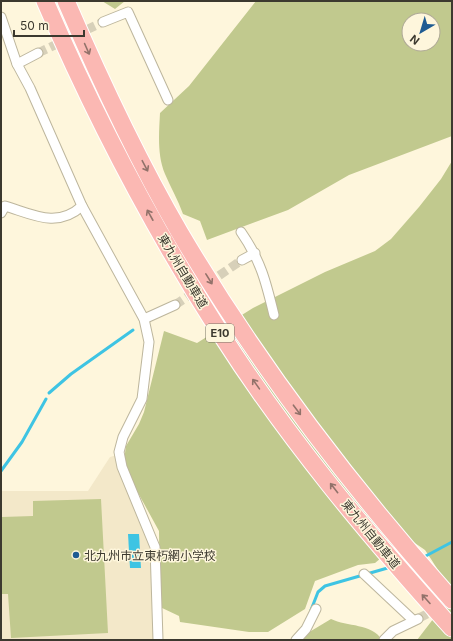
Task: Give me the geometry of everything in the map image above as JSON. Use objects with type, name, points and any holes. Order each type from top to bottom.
[{"type":"highway","name":"東九州自動車道","points":[[45,1],[71,61],[113,149],[165,242],[221,335],[278,416],[341,497],[403,573],[452,628]]},
{"type":"highway","name":"東九州自動車道","points":[[66,1],[128,135],[180,232],[238,325],[295,407],[352,483],[452,600]]},
{"type":"street","points":[[103,22],[128,12],[168,100]]},
{"type":"street","points":[[1,17],[17,64],[30,88],[82,206],[144,319],[149,342],[142,399],[123,437],[119,452],[122,467],[155,547],[158,640]]},
{"type":"street","points":[[17,64],[38,53]]},
{"type":"street","points":[[1,213],[5,206],[52,220],[73,214],[82,206]]},
{"type":"street","points":[[241,232],[255,254],[264,276],[274,315]]},
{"type":"street","points":[[242,260],[255,254]]},
{"type":"street","points":[[144,319],[175,305]]},
{"type":"street","points":[[364,574],[416,619],[393,631],[384,640]]},
{"type":"street","points":[[296,640],[306,629],[316,608]]},
{"type":"shaded area","name":"北九州市立東朽網小学校","points":[[117,455],[152,533],[154,640],[1,640],[1,491],[88,491],[110,457]]},
{"type":"green space","points":[[102,1],[125,1],[115,9]]},
{"type":"green space","points":[[256,1],[452,1],[452,136],[349,175],[288,210],[207,240],[200,221],[183,214],[162,167],[159,136],[160,113],[189,86]]},
{"type":"green space","points":[[452,161],[452,640],[417,640],[437,614],[444,592],[443,578],[425,550],[406,537],[375,563],[358,565],[315,581],[305,609],[268,632],[249,632],[180,622],[179,616],[160,607],[159,531],[131,480],[124,460],[126,446],[144,412],[164,331],[197,343],[253,308],[325,272],[375,251],[391,239],[419,207],[441,179]]},
{"type":"green space","points":[[101,499],[108,633],[11,638],[8,594],[1,594],[2,517],[33,516],[33,501]]},
{"type":"green space","points":[[331,619],[337,622],[366,628],[378,635],[382,640],[300,640],[306,634]]},
{"type":"water","points":[[128,534],[139,534],[141,568],[130,568]]},
{"type":"waterway","points":[[49,393],[71,374],[133,330]]},
{"type":"waterway","points":[[1,471],[22,442],[46,399]]},
{"type":"waterway","points":[[422,558],[452,542]]},
{"type":"waterway","points":[[311,610],[318,592],[325,586],[391,567]]},
{"type":"tunnel","points":[[38,53],[103,22]]},
{"type":"tunnel","points":[[208,283],[242,260]]},
{"type":"tunnel","points":[[175,305],[197,290]]},
{"type":"tunnel","points":[[419,618],[452,601]]},
{"type":"place","name":"北九州市立東朽網小学校","points":[[76,555]]}]
